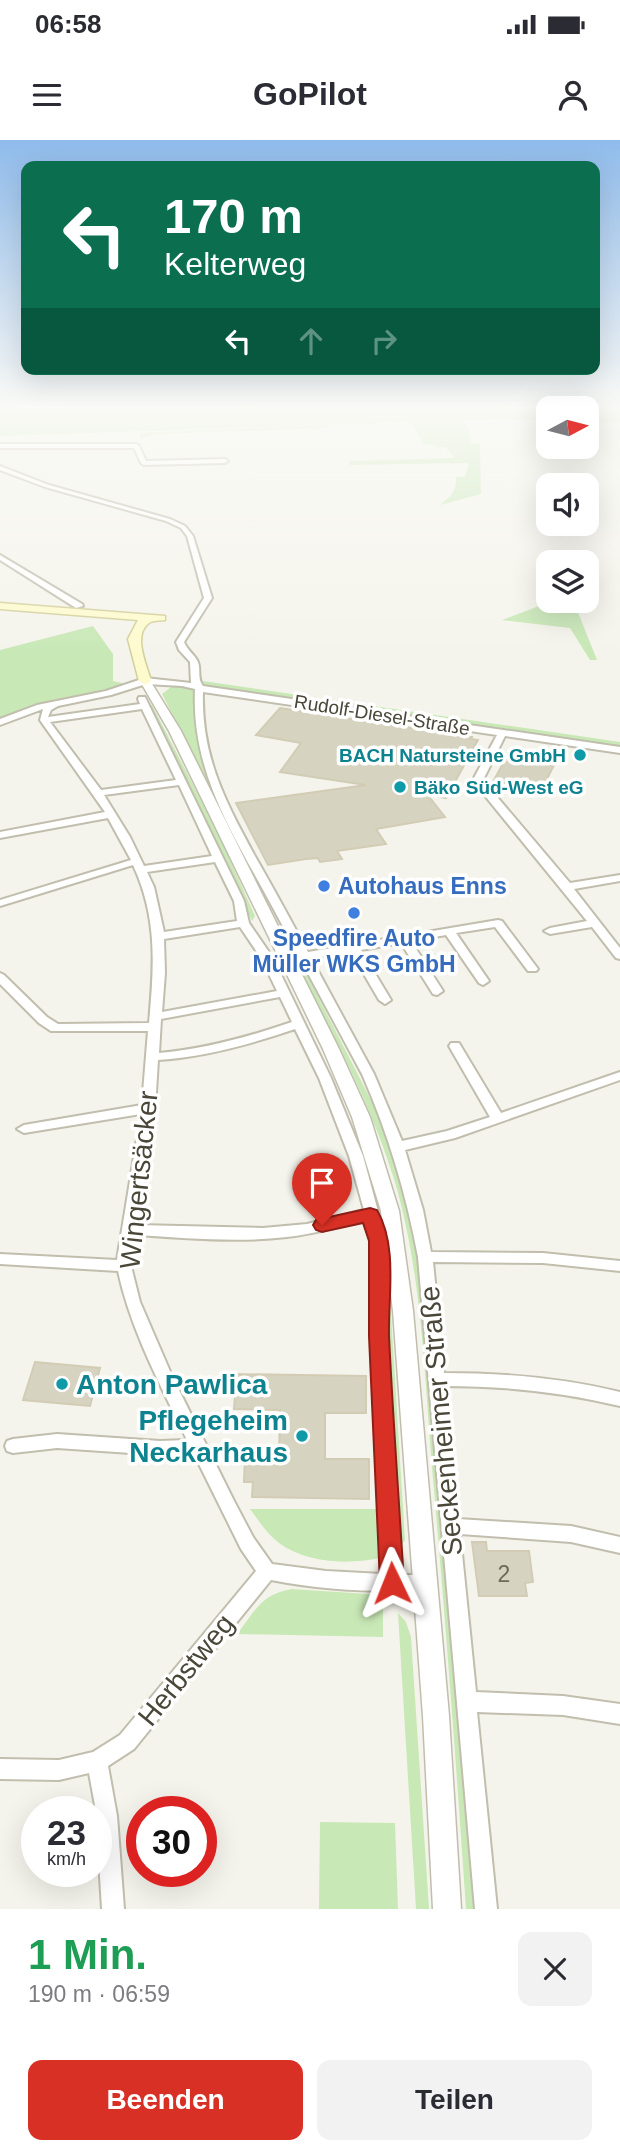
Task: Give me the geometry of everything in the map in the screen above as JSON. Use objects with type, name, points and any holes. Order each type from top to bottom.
[{"type":"main road","points":[[0,606],[156,617]]},
{"type":"main road","points":[[112,614],[138,628]]},
{"type":"main road","points":[[145,693],[134,639],[138,628],[156,617]]},
{"type":"main road","points":[[137,649],[156,617]]},
{"type":"street","points":[[53,488],[168,520],[183,527],[196,549],[208,591],[202,610],[184,634],[181,646],[194,662],[195,683],[199,687]]},
{"type":"street","points":[[0,557],[79,606]]},
{"type":"street","name":"Rudolf-Diesel-Straße","points":[[145,693],[186,684],[620,750]]},
{"type":"street","name":"Seckenheimer Straße","points":[[199,687],[198,715],[211,777],[220,800],[368,1074],[386,1112],[416,1202],[425,1256],[438,1379],[486,1909]]},
{"type":"street","points":[[0,722],[55,704],[108,693],[145,693]]},
{"type":"street","points":[[14,716],[44,719],[145,693]]},
{"type":"street","points":[[145,693],[181,782],[239,901],[243,923],[267,958],[284,993],[325,1078],[356,1156],[379,1241],[379,1331],[392,1583]]},
{"type":"street","points":[[145,693],[175,732],[331,1049],[361,1117],[390,1211],[399,1271],[425,1583],[447,1909]]},
{"type":"street","points":[[44,719],[47,709],[55,704]]},
{"type":"street","name":"Wingertsäcker","points":[[44,719],[111,814],[139,865],[155,908],[159,936],[148,1108],[124,1266],[132,1302],[148,1342],[247,1543],[267,1571]]},
{"type":"street","points":[[502,733],[479,778],[482,786],[567,887],[620,956]]},
{"type":"street","points":[[97,793],[181,782]]},
{"type":"street","points":[[0,835],[111,814]]},
{"type":"street","points":[[0,903],[139,865],[218,858]]},
{"type":"street","points":[[567,887],[620,878]]},
{"type":"street","points":[[159,936],[243,923]]},
{"type":"street","points":[[306,956],[498,923],[532,970]]},
{"type":"street","points":[[550,930],[595,923]]},
{"type":"street","points":[[449,931],[483,981]]},
{"type":"street","points":[[404,939],[437,991]]},
{"type":"street","points":[[354,947],[384,1000]]},
{"type":"street","points":[[0,977],[43,1020],[55,1028],[154,1022],[284,993]]},
{"type":"street","points":[[152,1056],[179,1055],[245,1042],[299,1024]]},
{"type":"street","points":[[455,1046],[497,1118]]},
{"type":"street","points":[[398,1147],[450,1135],[620,1076]]},
{"type":"street","points":[[24,1129],[148,1108]]},
{"type":"street","points":[[130,1230],[271,1233],[308,1229],[370,1214]]},
{"type":"street","points":[[425,1256],[543,1258],[620,1266]]},
{"type":"street","points":[[0,1259],[124,1266]]},
{"type":"street","points":[[438,1379],[498,1378],[534,1382],[620,1399]]},
{"type":"street","points":[[13,1446],[57,1441],[160,1448],[199,1447]]},
{"type":"street","points":[[451,1526],[571,1534],[620,1545]]},
{"type":"street","points":[[267,1571],[303,1578],[425,1583]]},
{"type":"street","name":"Herbstweg","points":[[0,1769],[59,1770],[97,1761],[127,1742],[267,1571]]},
{"type":"street","points":[[467,1702],[568,1704],[620,1714]]},
{"type":"street","points":[[97,1761],[106,1816],[113,1909]]},
{"type":"green space","points":[[454,488],[481,488],[481,494],[440,505]]},
{"type":"green space","points":[[536,607],[536,613],[578,613],[597,660],[590,660],[570,628],[502,620]]},
{"type":"green space","points":[[93,626],[113,654],[113,681],[127,684],[112,691],[39,705],[0,720],[0,650]]},
{"type":"green space","points":[[203,681],[620,742],[620,748],[204,685]]},
{"type":"green space","points":[[171,687],[194,687],[199,745],[207,772],[231,824],[273,900],[263,895],[162,694]]},
{"type":"green space","points":[[152,705],[218,833],[255,916],[252,921],[147,706]]},
{"type":"green space","points":[[286,940],[290,942],[373,1104],[394,1155],[420,1261],[477,1909],[466,1909],[424,1358],[411,1250],[394,1179],[373,1122]]},
{"type":"green space","points":[[389,1283],[405,1540],[396,1553],[383,1286]]},
{"type":"green space","points":[[250,1509],[384,1509],[384,1557],[343,1562],[303,1555],[279,1543]]},
{"type":"green space","points":[[292,1589],[383,1595],[383,1637],[237,1634],[266,1599]]},
{"type":"green space","points":[[398,1613],[406,1622],[411,1637],[429,1909],[416,1909]]},
{"type":"green space","points":[[320,1822],[395,1823],[398,1909],[319,1909]]},
{"type":"building","name":"Bäko Süd-West eG","points":[[280,708],[478,740],[446,798],[427,794],[445,817],[376,829],[386,844],[337,851],[342,859],[320,862],[318,858],[268,865],[236,803],[366,785],[280,772],[301,743],[256,735]]},
{"type":"building","points":[[527,755],[557,759],[540,793],[509,788],[511,785],[494,780],[505,760],[525,758]]},
{"type":"building","name":"Anton Pawlica","points":[[35,1362],[100,1368],[90,1406],[23,1400]]},
{"type":"building","name":"Pflegeheim Neckarhaus","points":[[229,1374],[366,1376],[366,1413],[325,1413],[325,1459],[369,1459],[369,1499],[252,1497],[253,1482],[244,1482],[245,1458],[279,1458],[280,1410],[234,1409],[235,1395],[228,1395]]},
{"type":"building","points":[[472,1542],[486,1542],[487,1551],[529,1551],[533,1582],[525,1583],[527,1596],[479,1596]]},
{"type":"place","name":"BACH Natursteine GmbH","points":[[580,755]]},
{"type":"place","name":"Bäko Süd-West eG","points":[[400,787]]},
{"type":"place","name":"Autohaus Enns","points":[[324,886]]},
{"type":"place","name":"Speedfire Auto Müller WKS GmbH","points":[[354,913]]},
{"type":"place","name":"Anton Pawlica","points":[[62,1384]]},
{"type":"place","name":"Pflegeheim Neckarhaus","points":[[302,1436]]},
{"type":"route","points":[[322,1225],[370,1214],[379,1241],[379,1336],[392,1583]]}]
